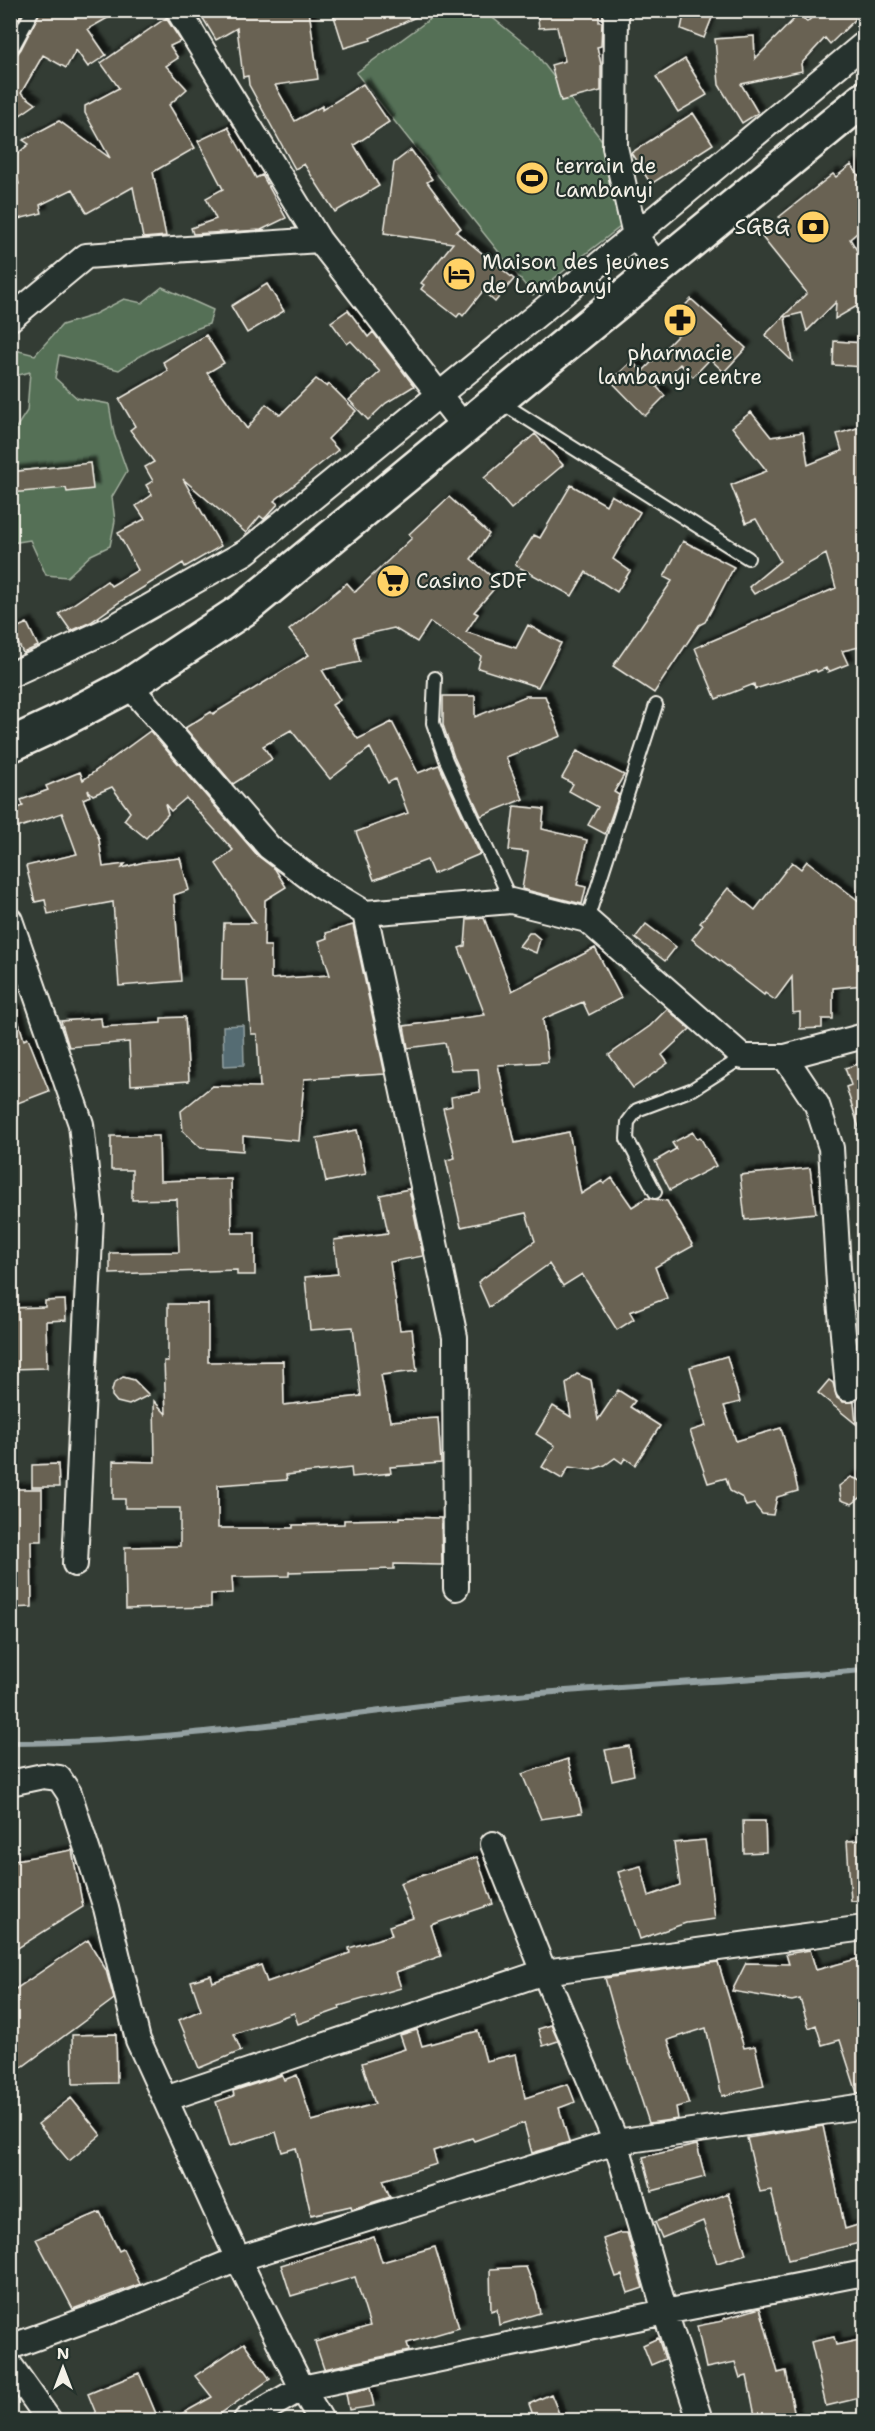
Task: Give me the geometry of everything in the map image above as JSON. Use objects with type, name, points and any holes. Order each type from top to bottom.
[{"type":"main road","points":[[10,745],[129,685],[244,609],[864,99]]},
{"type":"street","points":[[178,10],[319,240],[465,428]]},
{"type":"street","points":[[616,10],[615,147],[635,235],[659,268]]},
{"type":"street","points":[[10,675],[110,629],[246,552],[635,235],[864,44]]},
{"type":"street","points":[[10,319],[86,256],[319,240]]},
{"type":"street","points":[[129,685],[268,847],[319,885],[365,913],[511,901],[587,920],[743,1057],[785,1057],[864,1036]]},
{"type":"street","points":[[365,913],[455,1337],[456,1588]]},
{"type":"street","points":[[10,920],[81,1124],[91,1215],[75,1564]]},
{"type":"street","points":[[785,1057],[817,1105],[831,1148],[848,1389]]},
{"type":"street","points":[[10,1782],[43,1776],[59,1778],[69,1792],[106,1908],[138,2040],[238,2259],[302,2388],[321,2421]]},
{"type":"street","points":[[494,1844],[544,1972],[616,2142],[665,2312],[700,2421]]},
{"type":"street","points":[[165,2098],[544,1972],[864,1928]]},
{"type":"street","points":[[10,2347],[119,2308],[238,2259],[616,2142],[864,2106]]},
{"type":"street","points":[[246,2421],[302,2388],[864,2273]]},
{"type":"street","points":[[10,2365],[49,2421]]},
{"type":"lane","points":[[14,45],[33,10]]},
{"type":"lane","points":[[498,400],[748,558]]},
{"type":"lane","points":[[435,678],[433,723],[446,760],[511,901]]},
{"type":"lane","points":[[587,920],[656,705]]},
{"type":"lane","points":[[655,1192],[627,1139],[628,1122],[637,1110],[693,1089],[743,1057]]},
{"type":"green space","name":"terrain de Lambanyi","points":[[441,11],[484,11],[534,51],[607,147],[643,209],[533,295],[356,73]]},
{"type":"green space","points":[[162,287],[213,310],[209,324],[162,344],[119,370],[59,355],[55,378],[77,398],[109,404],[114,434],[127,471],[112,497],[115,521],[110,546],[91,555],[67,577],[46,575],[30,540],[11,543],[10,437],[27,411],[30,372],[11,377],[11,349],[35,355],[62,325],[91,316],[124,299],[142,303]]},
{"type":"water","points":[[243,1025],[244,1065],[224,1066],[223,1026]]},
{"type":"building","points":[[10,10],[23,10],[10,34]]},
{"type":"building","points":[[41,10],[122,10],[88,29],[106,55],[88,67],[76,50],[66,68],[43,55],[21,93],[36,104],[10,122],[10,64],[21,49]]},
{"type":"building","points":[[198,10],[309,10],[318,79],[275,85],[295,121],[322,106],[322,110],[363,84],[389,122],[354,145],[379,186],[335,212],[304,164],[295,169],[249,85],[248,76],[243,77],[237,28],[216,40]]},
{"type":"building","points":[[332,10],[431,10],[370,38],[371,40],[344,48]]},
{"type":"building","points":[[537,10],[599,10],[599,22],[602,22],[601,46],[597,47],[601,64],[601,91],[561,101],[551,65],[565,61],[557,27],[539,28]]},
{"type":"building","points":[[685,10],[715,10],[704,38],[681,29]]},
{"type":"building","points":[[820,10],[864,11],[830,44],[825,38],[801,64],[802,71],[741,84],[758,113],[742,123],[719,85],[715,39],[754,36],[755,59],[799,14],[807,22]]},
{"type":"building","points":[[166,18],[181,41],[170,46],[178,58],[166,66],[187,89],[169,105],[195,148],[153,172],[166,236],[143,238],[133,187],[87,213],[73,189],[40,205],[42,213],[10,221],[10,186],[19,184],[13,161],[15,156],[29,144],[23,140],[59,121],[110,158],[85,113],[85,106],[119,88],[101,63]]},
{"type":"building","points":[[685,59],[707,95],[678,112],[656,77]]},
{"type":"building","points":[[693,113],[713,144],[651,184],[631,153]]},
{"type":"building","points":[[228,127],[256,178],[262,175],[286,218],[261,230],[193,234],[191,228],[216,219],[206,198],[223,189],[198,141]]},
{"type":"building","points":[[411,150],[432,179],[427,182],[461,228],[456,232],[514,279],[495,302],[483,291],[463,316],[460,313],[457,317],[421,289],[424,285],[421,283],[453,243],[384,233],[394,163]]},
{"type":"building","points":[[851,165],[864,182],[864,227],[850,239],[864,262],[864,302],[835,319],[836,302],[807,331],[802,313],[785,317],[792,361],[765,335],[807,293],[762,237],[782,220],[779,217],[833,174],[836,177]]},
{"type":"building","points":[[267,284],[284,311],[247,333],[231,306]]},
{"type":"building","points":[[691,299],[746,348],[724,372],[710,359],[693,377],[680,364],[657,387],[665,396],[645,416],[611,381],[632,361],[642,372],[680,333],[669,323]]},
{"type":"building","points":[[348,310],[368,337],[373,332],[414,386],[386,403],[368,420],[349,400],[380,372],[351,341],[347,344],[331,322]]},
{"type":"building","points":[[206,335],[224,363],[207,373],[247,429],[266,404],[280,415],[316,379],[327,387],[329,384],[356,411],[328,439],[338,450],[274,501],[278,504],[264,519],[260,516],[246,533],[183,479],[221,546],[185,567],[183,563],[91,622],[71,631],[59,614],[107,581],[111,586],[138,570],[118,533],[145,519],[136,506],[152,495],[146,485],[153,481],[145,467],[154,462],[130,430],[135,426],[119,399],[168,371],[163,362]]},
{"type":"building","points":[[834,341],[864,343],[864,367],[833,365]]},
{"type":"building","points":[[751,412],[771,437],[803,432],[808,465],[842,451],[837,434],[864,426],[864,646],[842,651],[848,664],[828,672],[826,668],[817,672],[816,670],[755,689],[754,684],[716,699],[695,648],[836,588],[826,554],[754,594],[749,587],[780,561],[756,519],[746,523],[731,485],[767,471],[732,427]]},
{"type":"building","points":[[535,434],[563,465],[511,509],[484,478]]},
{"type":"building","points":[[90,463],[93,489],[67,492],[66,488],[10,493],[10,472]]},
{"type":"building","points":[[571,485],[606,505],[611,495],[640,512],[613,559],[630,571],[617,592],[586,572],[572,596],[515,565],[534,535],[540,538]]},
{"type":"building","points":[[449,497],[489,534],[471,559],[499,583],[474,612],[478,614],[466,632],[516,648],[528,625],[561,643],[538,687],[478,668],[481,656],[430,622],[417,642],[394,628],[354,637],[360,662],[322,670],[340,700],[332,705],[358,739],[392,722],[418,773],[439,765],[480,854],[433,874],[427,860],[374,880],[356,832],[408,813],[395,779],[388,783],[370,748],[330,779],[291,730],[263,746],[272,759],[233,784],[185,728],[211,712],[213,714],[309,655],[289,630],[347,583],[355,592],[412,538],[409,534]]},
{"type":"building","points":[[683,541],[734,567],[705,622],[699,625],[654,693],[613,666],[672,581],[664,577]]},
{"type":"building","points":[[27,623],[38,646],[23,653],[12,630]]},
{"type":"building","points":[[443,696],[475,696],[475,717],[526,696],[545,696],[561,736],[506,757],[523,799],[481,816],[454,757],[443,725]]},
{"type":"building","points":[[150,731],[258,856],[275,869],[286,887],[265,900],[264,946],[271,946],[271,979],[330,975],[319,941],[327,938],[326,933],[353,925],[385,1074],[304,1079],[299,1141],[243,1136],[243,1151],[201,1148],[183,1131],[181,1111],[212,1086],[260,1087],[257,1034],[251,1034],[247,980],[222,980],[224,923],[255,923],[216,864],[233,850],[186,798],[171,811],[165,804],[168,814],[146,838],[124,820],[130,812],[112,787],[93,795],[88,790],[90,796],[83,799],[99,839],[103,867],[125,864],[122,868],[144,862],[180,858],[189,890],[174,895],[181,981],[119,986],[113,902],[48,914],[45,900],[35,902],[26,866],[77,854],[62,813],[17,828],[11,811],[23,806],[21,800],[48,790],[46,786],[80,772],[83,780]]},
{"type":"building","points":[[577,751],[624,775],[614,792],[619,795],[605,834],[588,825],[598,807],[569,791],[573,784],[562,778]]},
{"type":"building","points":[[514,806],[544,809],[542,829],[587,840],[577,885],[586,887],[582,904],[522,889],[528,852],[509,850]]},
{"type":"building","points":[[807,861],[864,905],[864,985],[833,988],[833,1019],[822,1019],[822,1028],[800,1029],[800,1012],[793,1013],[792,977],[775,1000],[765,993],[764,995],[692,939],[703,925],[700,923],[728,888],[755,910],[792,862],[801,869]]},
{"type":"building","points":[[484,918],[512,991],[595,948],[621,998],[589,1015],[583,1002],[545,1018],[543,1020],[548,1062],[498,1065],[515,1143],[569,1132],[581,1194],[602,1181],[604,1184],[612,1178],[632,1207],[646,1198],[667,1201],[693,1246],[655,1267],[667,1298],[630,1312],[634,1319],[617,1330],[582,1274],[563,1286],[549,1264],[489,1307],[478,1282],[535,1241],[526,1213],[461,1227],[446,1160],[455,1158],[443,1108],[452,1106],[451,1097],[480,1092],[478,1069],[451,1070],[445,1043],[408,1048],[404,1026],[485,1015],[459,948],[465,946],[467,919]]},
{"type":"building","points":[[646,924],[676,947],[665,961],[635,938]]},
{"type":"building","points":[[529,933],[533,933],[540,939],[536,953],[519,946]]},
{"type":"building","points":[[667,1009],[690,1029],[662,1055],[668,1063],[633,1088],[609,1055],[650,1026]]},
{"type":"building","points":[[15,1010],[24,1040],[28,1038],[49,1091],[10,1106],[10,1011]]},
{"type":"building","points":[[185,1017],[189,1081],[131,1085],[129,1042],[69,1047],[61,1021],[101,1018],[102,1027],[161,1023],[161,1018]]},
{"type":"building","points":[[861,1063],[864,1072],[864,1133],[861,1134],[846,1087],[851,1085],[845,1068]]},
{"type":"building","points":[[357,1130],[366,1174],[326,1182],[317,1138]]},
{"type":"building","points":[[693,1132],[697,1139],[700,1137],[716,1166],[670,1190],[655,1161],[676,1149],[672,1143]]},
{"type":"building","points":[[111,1136],[159,1136],[160,1181],[231,1179],[232,1233],[255,1233],[255,1275],[237,1275],[237,1270],[110,1274],[110,1253],[179,1252],[177,1199],[132,1200],[132,1170],[111,1170]]},
{"type":"building","points":[[810,1168],[816,1213],[745,1220],[740,1175]]},
{"type":"building","points":[[409,1189],[423,1256],[390,1262],[400,1330],[412,1329],[417,1371],[381,1375],[390,1421],[438,1418],[441,1463],[390,1467],[391,1473],[352,1477],[351,1468],[286,1475],[287,1480],[218,1485],[218,1528],[293,1528],[293,1525],[344,1524],[344,1520],[400,1519],[400,1517],[441,1518],[442,1565],[394,1564],[394,1569],[289,1572],[289,1576],[232,1577],[233,1593],[211,1594],[211,1607],[126,1609],[125,1547],[180,1546],[180,1508],[125,1508],[125,1499],[113,1499],[113,1461],[155,1462],[154,1401],[166,1414],[164,1361],[168,1361],[168,1304],[208,1304],[208,1362],[283,1361],[284,1405],[361,1396],[353,1327],[310,1330],[305,1277],[338,1274],[334,1240],[388,1233],[380,1195]]},
{"type":"building","points":[[65,1300],[66,1320],[46,1321],[47,1368],[10,1369],[10,1308],[45,1307],[45,1301]]},
{"type":"building","points":[[727,1356],[740,1402],[724,1406],[736,1441],[781,1428],[794,1472],[798,1491],[777,1497],[773,1515],[762,1514],[754,1504],[746,1506],[743,1498],[730,1491],[726,1478],[708,1483],[690,1431],[706,1426],[690,1367]]},
{"type":"building","points":[[577,1374],[591,1380],[598,1420],[618,1390],[635,1401],[630,1407],[660,1426],[635,1465],[625,1458],[622,1463],[615,1458],[591,1470],[569,1467],[562,1479],[542,1467],[555,1446],[536,1434],[553,1406],[571,1417],[566,1384]]},
{"type":"building","points":[[123,1377],[134,1380],[149,1395],[129,1405],[117,1402],[112,1396],[112,1390],[114,1383]]},
{"type":"building","points":[[829,1380],[833,1383],[837,1398],[843,1402],[854,1402],[856,1424],[818,1393]]},
{"type":"building","points":[[58,1464],[59,1487],[32,1487],[32,1465]]},
{"type":"building","points":[[851,1477],[864,1482],[864,1495],[852,1504],[841,1500],[839,1486]]},
{"type":"building","points":[[10,1489],[42,1489],[42,1541],[31,1541],[32,1607],[10,1608]]},
{"type":"building","points":[[629,1746],[634,1775],[612,1780],[605,1750]]},
{"type":"building","points":[[568,1759],[582,1813],[541,1819],[522,1774]]},
{"type":"building","points":[[743,1821],[765,1821],[766,1852],[744,1853]]},
{"type":"building","points":[[705,1840],[715,1919],[686,1923],[640,1939],[618,1872],[641,1866],[649,1896],[680,1885],[674,1843]]},
{"type":"building","points":[[864,1840],[864,1900],[851,1901],[847,1841]]},
{"type":"building","points":[[72,1850],[83,1907],[10,1953],[10,1861]]},
{"type":"building","points":[[477,1857],[493,1904],[431,1925],[441,1956],[396,1972],[401,1988],[339,2006],[340,2009],[298,2024],[294,2013],[234,2034],[241,2051],[199,2068],[179,2020],[201,2010],[191,1981],[211,1975],[213,1982],[261,1965],[267,1982],[350,1953],[349,1948],[392,1935],[389,1926],[413,1918],[400,1883]]},
{"type":"building","points":[[88,1940],[106,1970],[114,1999],[10,2076],[10,1993]]},
{"type":"building","points":[[810,1950],[816,1970],[864,1957],[864,2009],[857,2011],[864,2050],[864,2092],[857,2093],[840,2040],[822,2045],[816,2025],[809,2028],[800,1999],[792,2001],[732,1991],[746,1963],[789,1964],[786,1954]]},
{"type":"building","points":[[718,1962],[744,2048],[755,2046],[764,2086],[722,2096],[706,2028],[668,2040],[689,2104],[676,2107],[678,2119],[649,2123],[605,1978]]},
{"type":"building","points":[[551,2025],[558,2041],[543,2046],[538,2029]]},
{"type":"building","points":[[417,2030],[422,2046],[478,2031],[486,2061],[516,2054],[525,2098],[568,2084],[575,2102],[559,2108],[569,2142],[532,2153],[524,2123],[474,2141],[472,2138],[433,2151],[437,2164],[383,2180],[390,2197],[352,2209],[351,2206],[311,2215],[296,2148],[282,2152],[276,2132],[230,2146],[216,2102],[234,2096],[233,2091],[282,2075],[284,2080],[297,2075],[312,2121],[375,2104],[362,2063],[405,2049],[400,2035]]},
{"type":"building","points":[[116,2034],[117,2083],[73,2084],[72,2035]]},
{"type":"building","points":[[71,2098],[101,2135],[69,2161],[38,2124]]},
{"type":"building","points":[[823,2126],[845,2229],[864,2223],[864,2242],[788,2260],[771,2190],[760,2192],[747,2138]]},
{"type":"building","points":[[697,2145],[705,2177],[652,2191],[643,2157]]},
{"type":"building","points":[[728,2193],[746,2254],[717,2263],[703,2221],[662,2238],[655,2222]]},
{"type":"building","points":[[100,2212],[119,2251],[123,2249],[140,2284],[73,2309],[36,2239]]},
{"type":"building","points":[[627,2233],[643,2288],[628,2293],[622,2275],[616,2277],[603,2239]]},
{"type":"building","points":[[374,2237],[382,2262],[435,2247],[459,2328],[407,2343],[409,2351],[324,2369],[315,2342],[370,2326],[355,2277],[291,2296],[281,2265]]},
{"type":"building","points":[[526,2267],[536,2293],[540,2313],[499,2325],[497,2309],[491,2311],[490,2269]]},
{"type":"building","points":[[760,2308],[778,2373],[786,2371],[796,2421],[756,2421],[747,2376],[740,2378],[735,2362],[706,2368],[697,2326],[723,2321],[723,2319]]},
{"type":"building","points":[[834,2337],[836,2345],[864,2339],[864,2397],[826,2406],[811,2342]]},
{"type":"building","points":[[658,2338],[665,2359],[651,2365],[643,2345]]},
{"type":"building","points":[[244,2343],[270,2379],[220,2414],[223,2421],[169,2421],[212,2397],[195,2376]]},
{"type":"building","points":[[139,2373],[159,2421],[99,2421],[88,2394]]},
{"type":"building","points":[[370,2388],[374,2406],[349,2410],[346,2393]]},
{"type":"building","points":[[551,2394],[562,2421],[535,2421],[529,2404]]},
{"type":"waterway","points":[[10,1744],[199,1733],[508,1696],[864,1670]]},
{"type":"place","name":"terrain de Lambanyi","points":[[532,178]]},
{"type":"place","name":"SGBG","points":[[813,227]]},
{"type":"place","name":"Maison des jeunes de Lambanyi","points":[[459,274]]},
{"type":"place","name":"pharmacie lambanyi centre","points":[[680,320]]},
{"type":"place","name":"Casino SDF","points":[[393,581]]}]
